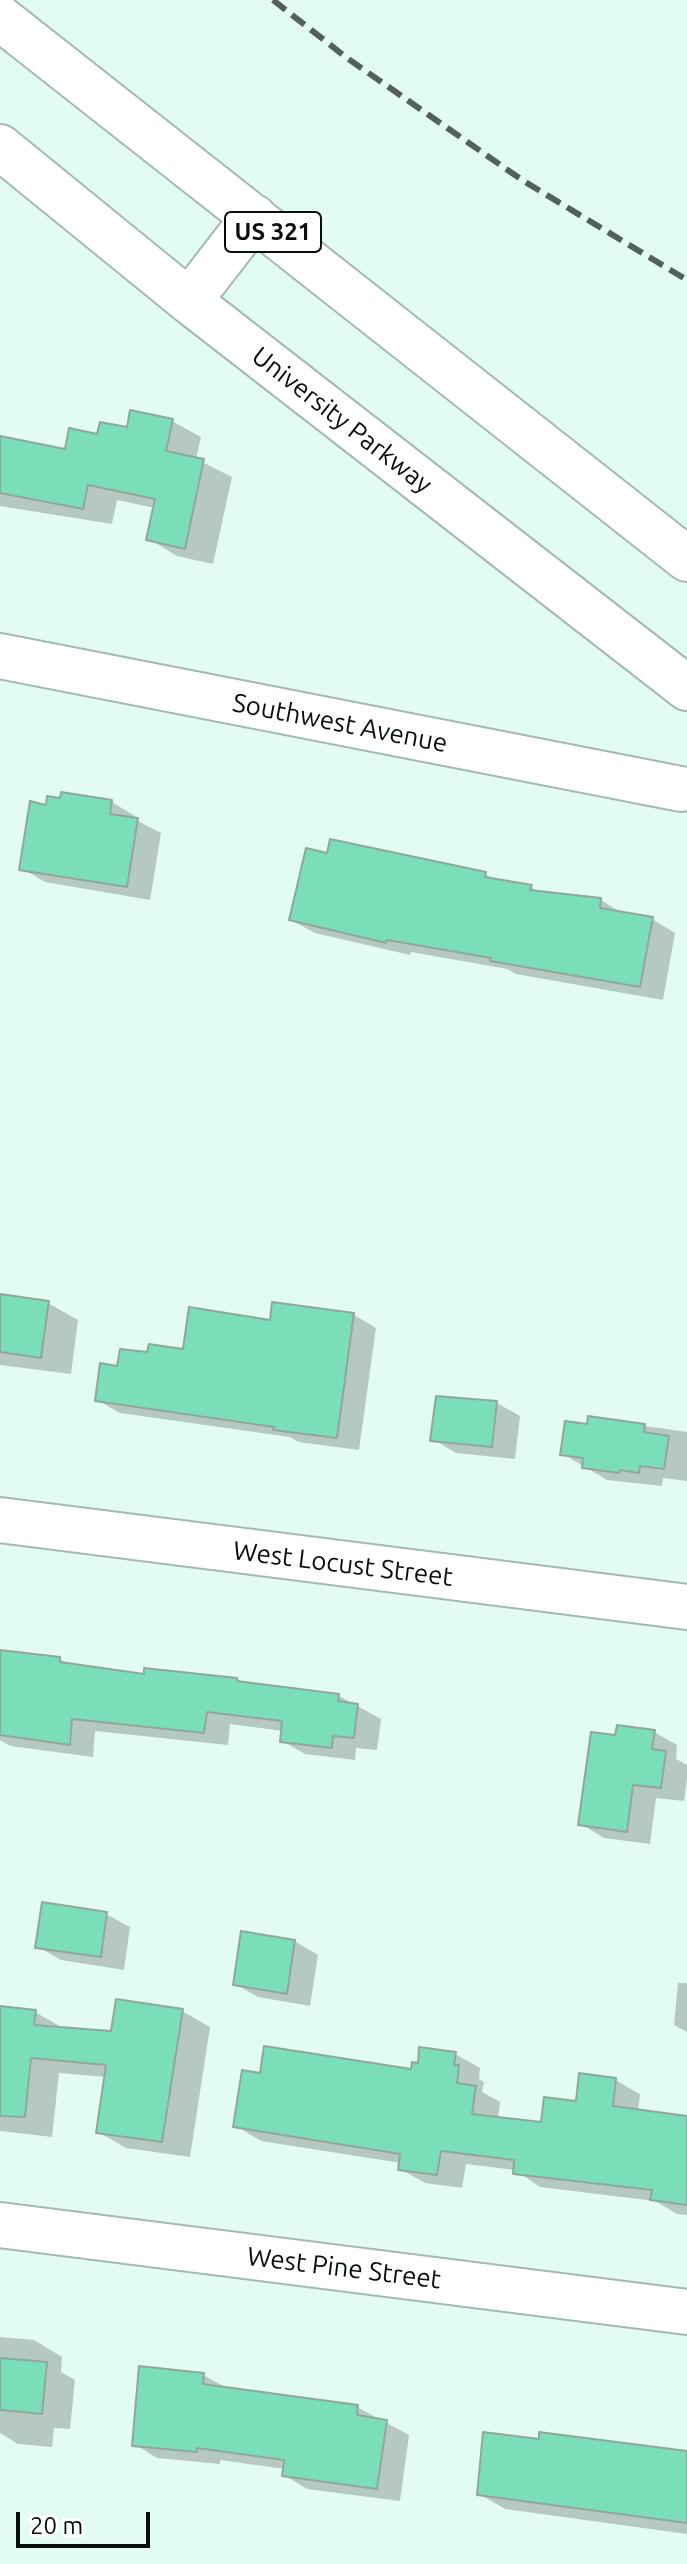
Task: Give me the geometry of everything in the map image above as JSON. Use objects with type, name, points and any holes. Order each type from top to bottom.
[{"type":"main road","name":"US 321","points":[[0,18],[687,559]]},
{"type":"main road","name":"University Parkway","points":[[0,147],[189,301],[687,688]]},
{"type":"main road","points":[[189,301],[254,217]]},
{"type":"main road","name":"Southwest Avenue","points":[[0,656],[681,789]]},
{"type":"main road","name":"West Locust Street","points":[[0,1520],[687,1607]]},
{"type":"main road","name":"West Pine Street","points":[[0,2225],[687,2312]]},
{"type":"building","points":[[130,410],[173,419],[166,451],[204,459],[185,549],[146,540],[155,499],[88,485],[83,509],[0,493],[0,436],[65,449],[69,428],[97,434],[100,422],[127,427]]},
{"type":"building","points":[[61,792],[112,800],[110,814],[138,818],[127,887],[19,870],[30,801],[46,805],[47,796],[60,798]]},
{"type":"building","points":[[330,839],[486,872],[485,877],[532,885],[530,890],[601,898],[600,908],[653,917],[640,987],[490,961],[491,958],[387,940],[386,943],[289,920],[306,848],[327,853]]},
{"type":"building","points":[[0,1294],[49,1301],[41,1358],[0,1352]]},
{"type":"building","points":[[272,1302],[354,1313],[337,1438],[95,1401],[100,1363],[117,1366],[120,1349],[147,1352],[149,1344],[183,1349],[189,1307],[270,1320]]},
{"type":"building","points":[[436,1396],[497,1401],[492,1447],[430,1441]]},
{"type":"building","points":[[588,1416],[645,1424],[644,1432],[669,1436],[664,1469],[640,1466],[639,1473],[620,1470],[619,1473],[582,1468],[583,1458],[560,1455],[565,1421],[587,1424]]},
{"type":"building","points":[[0,1650],[60,1657],[60,1662],[144,1674],[144,1668],[339,1694],[338,1701],[358,1704],[354,1738],[333,1736],[332,1748],[280,1742],[282,1721],[207,1712],[204,1733],[72,1719],[70,1745],[0,1735]]},
{"type":"building","points":[[617,1725],[655,1730],[652,1749],[666,1751],[661,1788],[633,1785],[627,1832],[578,1825],[591,1732],[615,1735]]},
{"type":"building","points":[[42,1902],[107,1912],[101,1957],[35,1948]]},
{"type":"building","points":[[241,1931],[295,1940],[287,1994],[233,1985]]},
{"type":"building","points":[[116,1999],[183,2009],[162,2142],[96,2133],[106,2065],[31,2058],[25,2117],[0,2116],[0,2006],[36,2010],[34,2025],[111,2031]]},
{"type":"building","points":[[264,2046],[411,2069],[412,2062],[418,2063],[419,2047],[456,2052],[454,2065],[459,2065],[457,2083],[476,2086],[472,2114],[541,2122],[544,2097],[576,2101],[579,2073],[616,2078],[613,2106],[687,2116],[687,2205],[650,2200],[652,2190],[513,2174],[514,2160],[441,2151],[437,2175],[398,2170],[400,2154],[233,2127],[242,2070],[260,2073]]},
{"type":"building","points":[[0,2358],[47,2362],[42,2414],[0,2410]]},
{"type":"building","points":[[139,2366],[204,2373],[203,2384],[358,2405],[357,2415],[387,2420],[377,2489],[282,2476],[284,2460],[197,2448],[197,2452],[132,2446]]},
{"type":"building","points":[[483,2432],[539,2439],[539,2432],[687,2451],[687,2523],[477,2495]]},
{"type":"railway","points":[[273,0],[347,58],[522,180],[687,280]]}]
